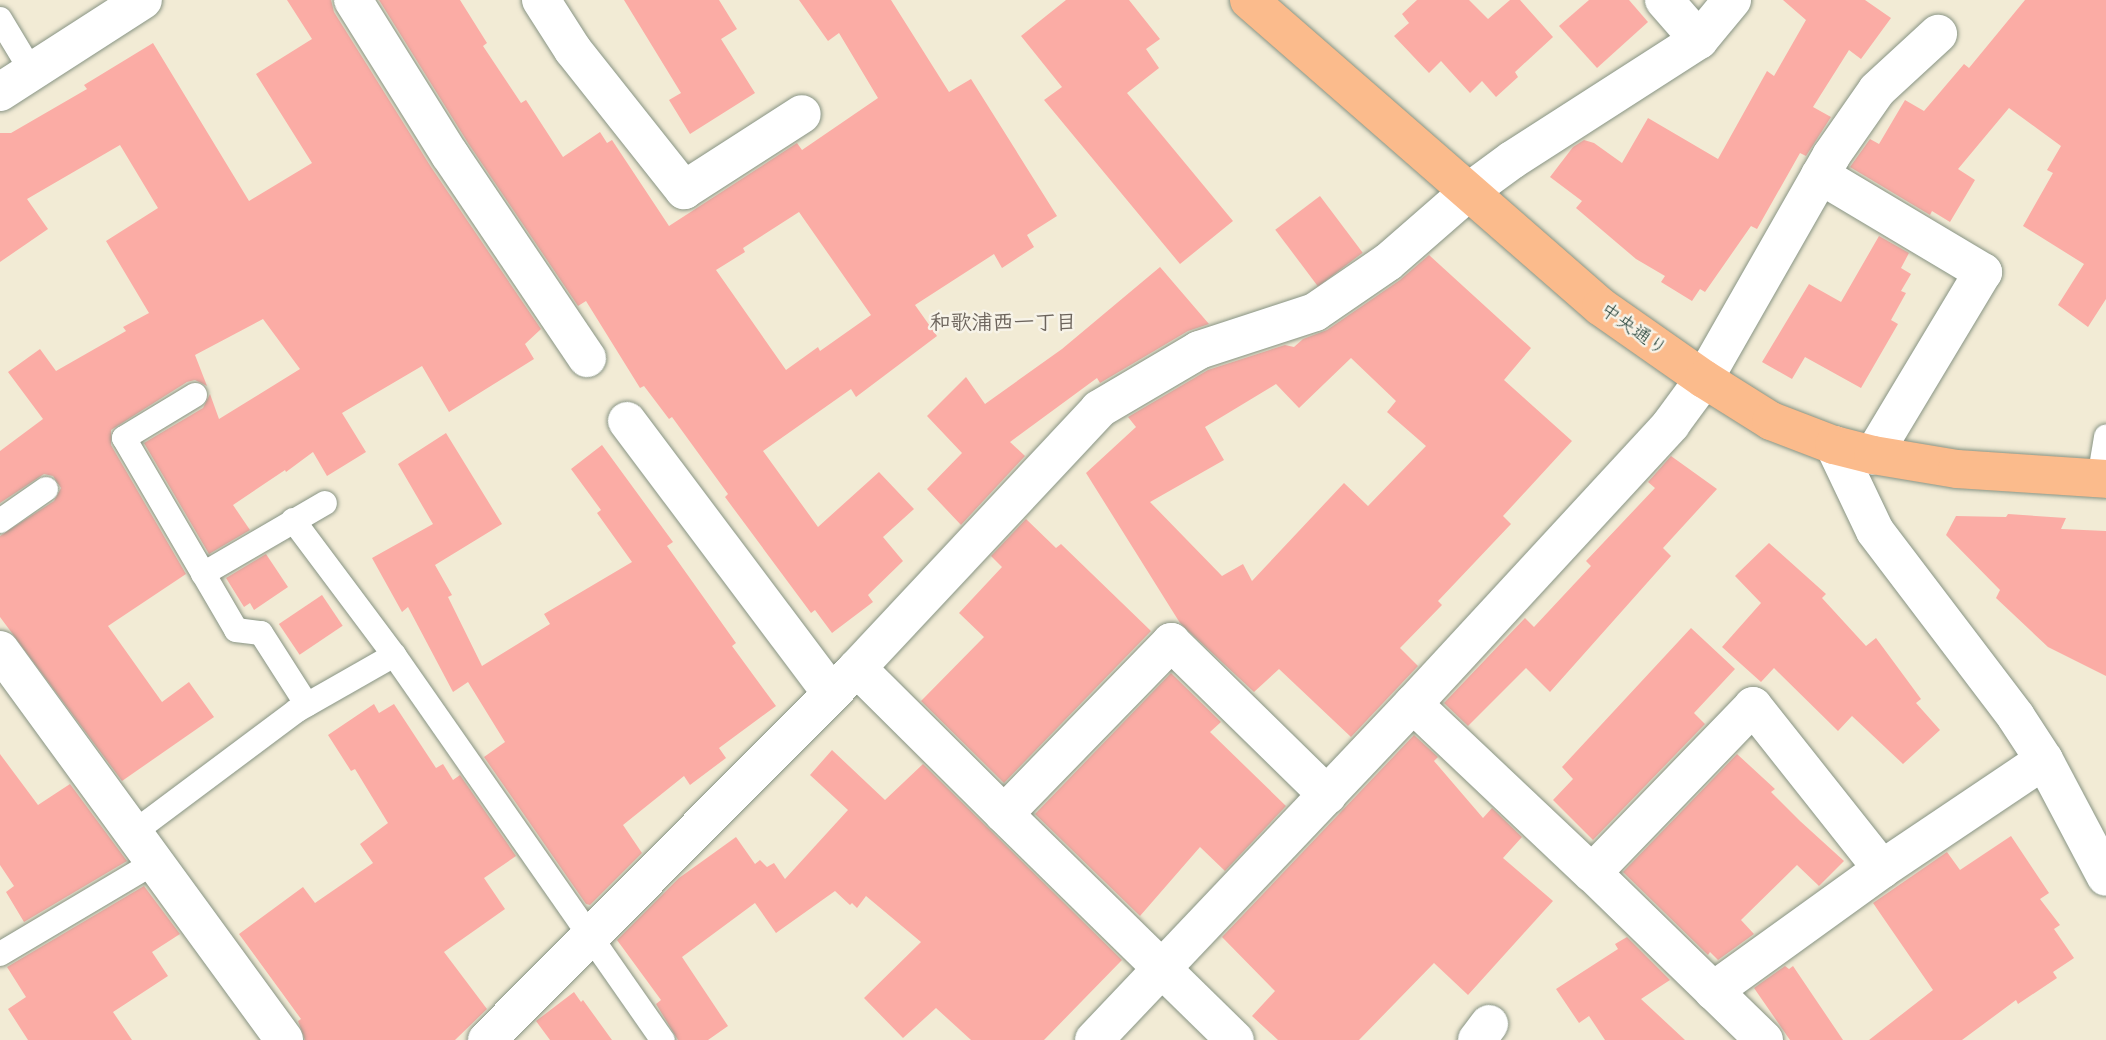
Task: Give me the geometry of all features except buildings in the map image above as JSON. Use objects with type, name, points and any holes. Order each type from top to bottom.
[{"type":"highway","name":"中央通り","points":[[1249,0],[1467,193],[1601,307],[1704,379],[1771,421],[1834,445],[1873,455],[1956,469],[2103,479]]},
{"type":"street","points":[[0,92],[143,0]]},
{"type":"street","points":[[353,0],[450,155],[587,358]]},
{"type":"street","points":[[541,0],[573,50],[684,190],[802,114]]},
{"type":"street","points":[[1664,0],[1699,40]]},
{"type":"street","points":[[487,1040],[844,680],[1099,409],[1199,350],[1315,312],[1388,262],[1467,193],[1699,40],[1732,0]]},
{"type":"street","points":[[1094,1040],[1413,704],[1671,424],[1704,379],[1820,174],[1877,90],[1938,34]]},
{"type":"street","points":[[1820,174],[1983,272],[1873,455]]},
{"type":"street","points":[[627,421],[844,680],[1004,814],[1235,1040]]},
{"type":"street","points":[[1834,445],[1874,531],[2015,717],[2044,760],[2106,877]]},
{"type":"street","points":[[1004,814],[1171,642],[1327,795]]},
{"type":"street","points":[[0,650],[284,1040]]},
{"type":"street","points":[[1413,704],[1764,1040]]},
{"type":"street","points":[[1592,873],[1753,706],[1882,869]]},
{"type":"street","points":[[1713,991],[1882,869],[2044,760]]},
{"type":"lane","points":[[0,19],[32,72]]},
{"type":"lane","points":[[195,395],[124,438],[236,630],[261,633],[307,705]]},
{"type":"lane","points":[[2103,479],[2106,437]]},
{"type":"lane","points":[[0,521],[46,489]]},
{"type":"lane","points":[[203,574],[325,503]]},
{"type":"lane","points":[[293,520],[394,654],[663,1040]]},
{"type":"lane","points":[[0,954],[144,847],[307,705],[394,654]]},
{"type":"district","name":"和歌浦西一丁目","points":[[1003,322]]}]
